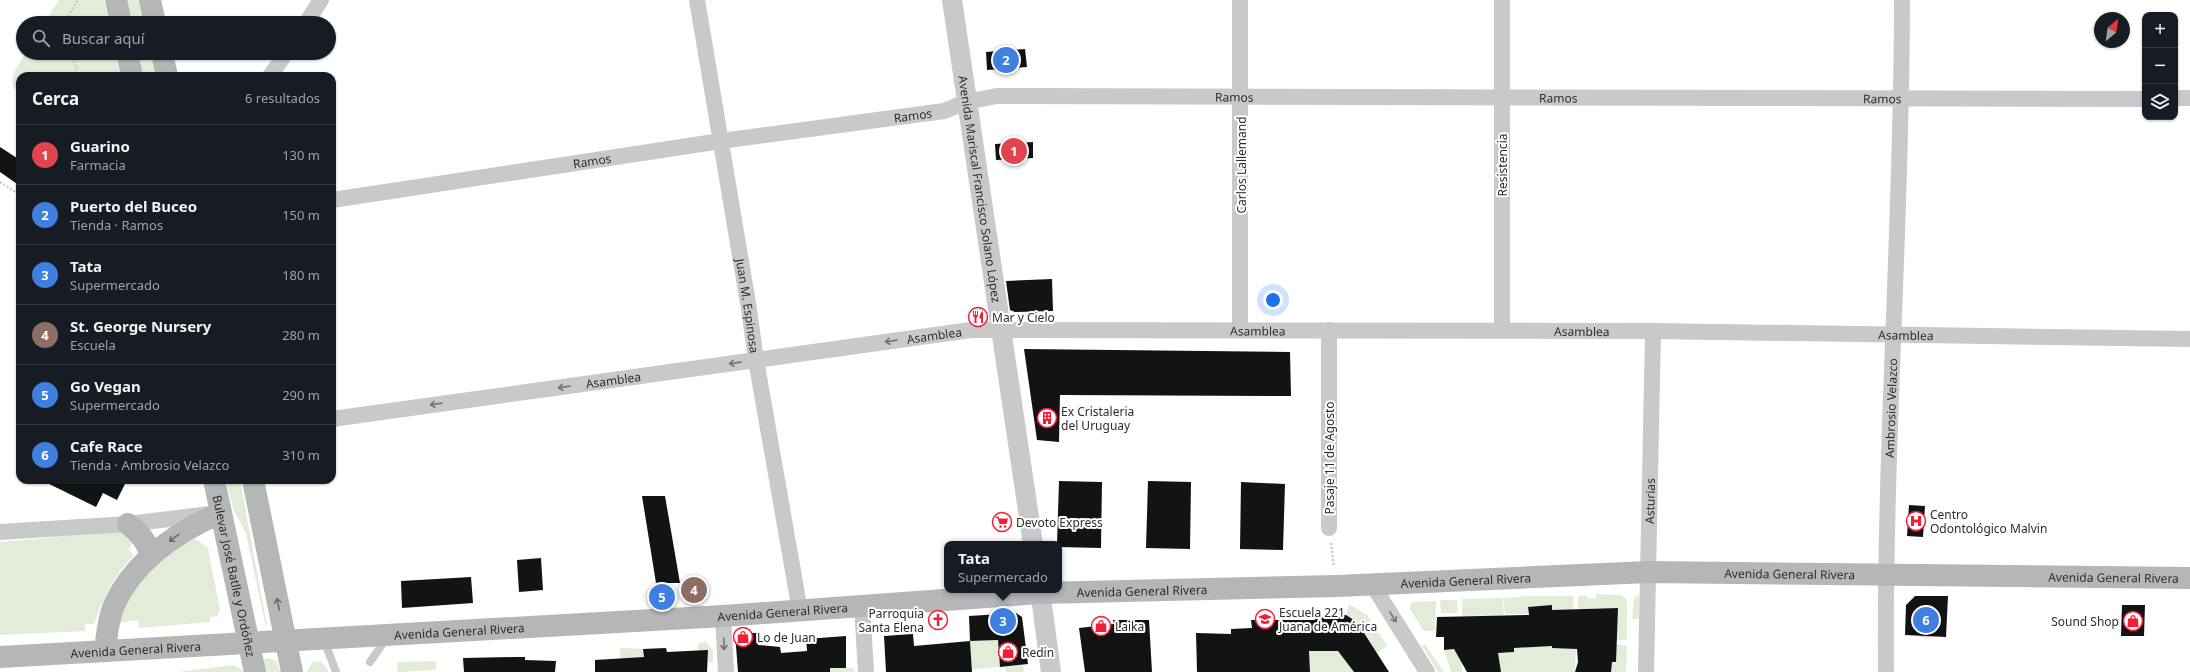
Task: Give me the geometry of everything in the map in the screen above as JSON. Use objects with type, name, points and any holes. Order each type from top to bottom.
[{"type":"main road","points":[[116,0],[119,16]]},
{"type":"main road","points":[[150,0],[154,16]]},
{"type":"main road","points":[[129,60],[131,72]]},
{"type":"main road","points":[[164,60],[166,72]]},
{"type":"main road","name":"Bulevar José Batlle y Ordóñez","points":[[215,484],[255,672]]},
{"type":"main road","points":[[254,484],[292,672]]},
{"type":"main road","points":[[105,650],[107,627],[113,606],[137,570],[152,555],[190,526],[220,512]]},
{"type":"main road","points":[[128,524],[147,542],[152,555]]},
{"type":"main road","name":"Avenida General Rivera","points":[[1062,591],[1337,586],[1648,572],[2190,578]]},
{"type":"main road","name":"Avenida General Rivera","points":[[0,657],[105,650],[324,640],[723,616],[1016,593]]},
{"type":"street","points":[[311,16],[322,0]]},
{"type":"street","name":"Juan M. Espinosa","points":[[697,0],[748,301],[756,360],[800,611]]},
{"type":"street","name":"Avenida Mariscal Francisco Solano López","points":[[952,0],[1033,541]]},
{"type":"street","name":"Carlos Lallemand","points":[[1240,0],[1240,329]]},
{"type":"street","name":"Resistencia","points":[[1502,0],[1502,330]]},
{"type":"street","name":"Ambrosio Velazco","points":[[1886,672],[1885,574],[1902,99],[1902,0]]},
{"type":"street","points":[[273,72],[281,60]]},
{"type":"street","name":"Ramos","points":[[336,199],[721,141],[944,110],[966,102],[997,96],[1902,99],[2142,98]]},
{"type":"street","points":[[2178,98],[2190,98]]},
{"type":"street","name":"Asamblea","points":[[336,418],[971,330],[1240,329],[1653,331],[2190,339]]},
{"type":"street","name":"Pasaje 11 de Agosto","points":[[1329,330],[1329,528]]},
{"type":"street","name":"Asturias","points":[[1646,672],[1653,331]]},
{"type":"street","points":[[0,532],[128,524],[220,512]]},
{"type":"street","points":[[1372,584],[1427,672]]},
{"type":"street","points":[[1040,593],[1051,672]]},
{"type":"street","points":[[862,606],[866,672]]},
{"type":"street","points":[[723,616],[726,672]]},
{"type":"lane","points":[[370,662],[388,636]]},
{"type":"lane","points":[[324,640],[336,667],[336,672]]},
{"type":"path","points":[[68,16],[78,0]]},
{"type":"path","points":[[74,60],[77,72]]},
{"type":"path","points":[[0,182],[16,192]]},
{"type":"path","name":"Pasaje 11 de Agosto","points":[[1329,528],[1337,586]]},
{"type":"green space","points":[[59,0],[104,0],[107,16],[49,16]]},
{"type":"green space","points":[[125,0],[140,0],[143,16],[128,16]]},
{"type":"green space","points":[[22,60],[117,60],[119,72],[16,72],[16,91],[12,80]]},
{"type":"green space","points":[[139,60],[154,60],[156,72],[141,72]]},
{"type":"green space","points":[[227,484],[241,484],[267,625],[265,623],[246,534],[233,508]]},
{"type":"green space","points":[[126,532],[137,539],[128,549],[134,555],[110,587],[94,624],[85,624],[85,631],[0,635],[0,542]]},
{"type":"green space","points":[[193,537],[208,548],[220,610],[217,616],[210,617],[210,622],[139,628],[138,620],[117,623],[119,613],[143,575]]},
{"type":"green space","points":[[1596,594],[1621,595],[1627,600],[1627,640],[1615,640],[1617,608],[1578,609],[1578,596],[1587,595],[1587,598],[1596,599]]},
{"type":"green space","points":[[1639,595],[1639,619],[1632,619],[1634,598]]},
{"type":"green space","points":[[1528,596],[1573,596],[1574,610],[1552,610],[1551,606],[1528,607],[1528,614],[1505,614],[1503,598]]},
{"type":"green space","points":[[1502,598],[1504,615],[1462,616],[1462,599]]},
{"type":"green space","points":[[1440,600],[1457,600],[1458,613],[1441,613]]},
{"type":"green space","points":[[1436,601],[1435,631],[1424,631],[1409,608],[1412,602]]},
{"type":"green space","points":[[1349,604],[1367,615],[1387,646],[1377,653],[1357,622],[1346,615]]},
{"type":"green space","points":[[1504,634],[1506,664],[1506,653],[1514,652],[1514,647],[1576,645],[1575,672],[1501,672],[1462,664],[1462,672],[1451,672],[1444,650],[1483,648]]},
{"type":"green space","points":[[998,640],[1000,667],[972,669],[970,641]]},
{"type":"green space","points":[[706,642],[713,650],[713,662],[708,662],[708,651],[698,651],[698,643]]},
{"type":"green space","points":[[1425,644],[1444,672],[1438,672],[1422,646]]},
{"type":"green space","points":[[1616,644],[1627,646],[1626,672],[1611,672],[1612,662],[1616,663]]},
{"type":"green space","points":[[1324,645],[1335,646],[1354,672],[1310,672],[1309,651],[1323,651]]},
{"type":"green space","points":[[620,648],[643,649],[645,672],[621,672]]},
{"type":"green space","points":[[267,658],[277,661],[280,672],[262,672],[263,660]]},
{"type":"green space","points":[[436,661],[436,670],[398,672],[397,662]]},
{"type":"green space","points":[[313,662],[321,662],[327,668],[328,672],[307,672]]},
{"type":"green space","points":[[233,665],[240,668],[244,672],[178,672]]},
{"type":"green space","points":[[1023,665],[1024,672],[1006,672],[1005,666]]},
{"type":"green space","points":[[830,668],[854,668],[855,672],[830,672]]},
{"type":"building","points":[[1025,49],[1027,67],[987,70],[986,52]]},
{"type":"building","points":[[1033,142],[1033,158],[996,160],[995,144]]},
{"type":"building","points":[[0,147],[16,157],[16,183],[0,172]]},
{"type":"building","points":[[1052,279],[1053,311],[1015,312],[1010,310],[1006,281]]},
{"type":"building","name":"Ex Cristaleria del Uruguay","points":[[1024,349],[1290,352],[1291,396],[1060,395],[1059,442],[1037,440]]},
{"type":"building","points":[[1059,481],[1102,482],[1101,548],[1062,547],[1062,541],[1057,541]]},
{"type":"building","points":[[1148,481],[1191,482],[1190,549],[1146,548]]},
{"type":"building","points":[[1241,482],[1285,484],[1283,550],[1240,549]]},
{"type":"building","points":[[49,484],[125,484],[117,500],[103,493],[96,507]]},
{"type":"building","points":[[642,496],[665,496],[680,583],[656,583]]},
{"type":"building","name":"Centro Odontológico Malvin","points":[[1909,505],[1925,506],[1923,537],[1907,536]]},
{"type":"building","points":[[541,558],[543,590],[519,592],[517,560]]},
{"type":"building","points":[[471,577],[473,603],[402,608],[401,581]]},
{"type":"building","points":[[1915,596],[1948,596],[1946,637],[1905,635],[1906,605]]},
{"type":"building","points":[[1552,605],[1552,610],[1618,608],[1616,662],[1612,662],[1611,672],[1575,672],[1578,662],[1577,649],[1552,648],[1552,646],[1514,648],[1514,652],[1498,653],[1501,672],[1467,672],[1454,649],[1444,650],[1444,637],[1436,637],[1437,617],[1529,615],[1528,607]]},
{"type":"building","name":"Sound Shop","points":[[2122,605],[2145,605],[2144,636],[2121,636]]},
{"type":"building","points":[[1016,613],[1022,617],[1028,664],[1000,667],[998,640],[970,641],[969,616]]},
{"type":"building","points":[[1346,615],[1357,622],[1389,672],[1354,672],[1338,651],[1309,651],[1310,672],[1197,672],[1196,633],[1231,634],[1231,629],[1252,628],[1251,620],[1315,620],[1315,618]]},
{"type":"building","points":[[1113,620],[1149,620],[1152,672],[1085,672],[1079,628],[1114,624]]},
{"type":"building","points":[[735,633],[757,633],[758,645],[780,647],[781,653],[807,651],[806,639],[846,636],[846,668],[830,668],[830,672],[738,672]]},
{"type":"building","points":[[913,634],[914,646],[970,641],[972,672],[886,672],[884,636]]},
{"type":"building","points":[[666,648],[667,652],[708,650],[707,672],[595,672],[595,660],[644,657],[643,649]]},
{"type":"building","points":[[525,657],[525,660],[556,661],[555,672],[464,672],[463,658]]},
{"type":"place","name":"Puerto del Buceo","points":[[1006,60]]},
{"type":"place","name":"Guarino","points":[[1014,151]]},
{"type":"place","name":"Mar y Cielo","points":[[978,317]]},
{"type":"place","name":"Ex Cristaleria del Uruguay","points":[[1047,418]]},
{"type":"place","name":"Centro Odontológico Malvin","points":[[1916,521]]},
{"type":"place","name":"Devoto Express","points":[[1002,522]]},
{"type":"place","name":"St. George Nursery","points":[[694,590]]},
{"type":"place","name":"Go Vegan","points":[[662,597]]},
{"type":"place","name":"Escuela 221 Juana de América","points":[[1265,619]]},
{"type":"place","name":"Parroquia Santa Elena","points":[[938,620]]},
{"type":"place","name":"Cafe Race","points":[[1926,620]]},
{"type":"place","name":"Tata","points":[[1003,621]]},
{"type":"place","name":"Sound Shop","points":[[2133,621]]},
{"type":"place","name":"Laika","points":[[1101,626]]},
{"type":"place","name":"Lo de Juan","points":[[743,637]]},
{"type":"place","name":"Redin","points":[[1008,652]]}]
